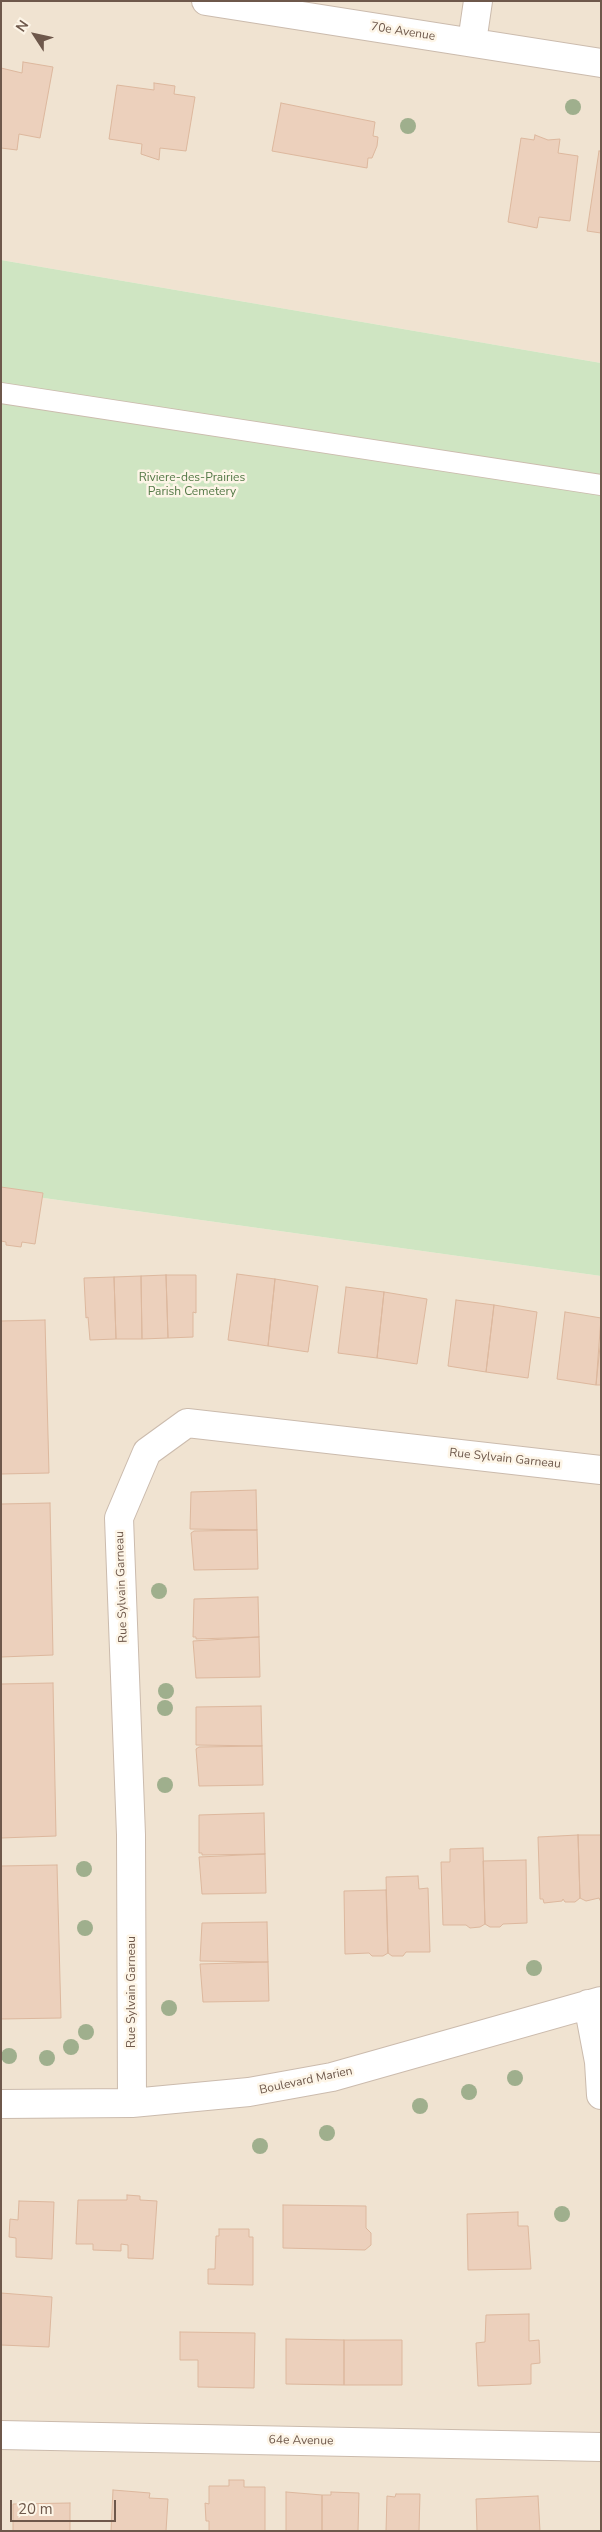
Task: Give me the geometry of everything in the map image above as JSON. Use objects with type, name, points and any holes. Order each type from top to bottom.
[{"type":"street","name":"70e Avenue","points":[[206,1],[601,63]]},
{"type":"street","points":[[472,42],[478,1]]},
{"type":"street","name":"Rue Sylvain Garneau","points":[[132,2103],[131,1835],[119,1518],[147,1452],[188,1423],[601,1470]]},
{"type":"street","points":[[594,2003],[601,2095]]},
{"type":"street","name":"Boulevard Marien","points":[[1,2104],[132,2103],[250,2092],[332,2077],[594,2003]]},
{"type":"street","name":"64e Avenue","points":[[1,2435],[601,2447]]},
{"type":"lane","points":[[1,393],[601,485]]},
{"type":"shaded area","points":[[1,1],[601,1],[601,363],[1,260]]},
{"type":"shaded area","points":[[1,1192],[601,1276],[601,2531],[1,2531]]},
{"type":"green space","name":"Riviere-des-Prairies Parish Cemetery","points":[[1,260],[601,363],[601,1276],[1,1192]]},
{"type":"building","points":[[23,62],[53,67],[40,138],[19,134],[17,150],[1,148],[1,68],[22,73]]},
{"type":"building","points":[[154,83],[175,86],[174,94],[195,97],[186,151],[160,148],[159,160],[141,154],[142,144],[109,139],[117,85],[154,90]]},
{"type":"building","points":[[281,103],[375,122],[373,136],[378,137],[377,146],[372,158],[368,158],[367,168],[272,151]]},
{"type":"building","points":[[535,135],[548,140],[560,139],[558,153],[578,156],[570,221],[539,217],[537,228],[508,222],[521,138],[534,140]]},
{"type":"building","points":[[599,151],[601,151],[601,233],[587,231]]},
{"type":"building","points":[[1,1187],[43,1193],[35,1244],[22,1242],[21,1247],[6,1245],[6,1242],[1,1241]]},
{"type":"building","points":[[237,1274],[275,1279],[268,1346],[228,1340]]},
{"type":"building","points":[[166,1275],[196,1275],[196,1313],[193,1312],[193,1337],[168,1338]]},
{"type":"building","points":[[166,1275],[168,1338],[142,1339],[141,1276]]},
{"type":"building","points":[[141,1276],[142,1339],[116,1339],[114,1277]]},
{"type":"building","points":[[114,1277],[116,1339],[90,1340],[88,1317],[86,1318],[84,1278]]},
{"type":"building","points":[[275,1279],[318,1286],[308,1352],[268,1346]]},
{"type":"building","points":[[346,1287],[384,1292],[377,1358],[338,1353]]},
{"type":"building","points":[[384,1292],[427,1299],[417,1364],[377,1358]]},
{"type":"building","points":[[456,1300],[494,1305],[486,1372],[448,1366]]},
{"type":"building","points":[[494,1305],[537,1312],[528,1378],[486,1372]]},
{"type":"building","points":[[565,1312],[601,1318],[596,1385],[557,1379]]},
{"type":"building","points":[[45,1320],[49,1473],[1,1474],[1,1321]]},
{"type":"building","points":[[601,1337],[601,1385],[596,1385]]},
{"type":"building","points":[[256,1490],[257,1530],[190,1529],[191,1492]]},
{"type":"building","points":[[50,1503],[53,1655],[1,1657],[1,1504]]},
{"type":"building","points":[[257,1530],[258,1569],[194,1570],[191,1533],[194,1531]]},
{"type":"building","points":[[258,1597],[259,1637],[196,1639],[196,1637],[193,1637],[194,1599]]},
{"type":"building","points":[[259,1637],[260,1677],[196,1678],[193,1641]]},
{"type":"building","points":[[53,1683],[56,1836],[1,1838],[1,1684]]},
{"type":"building","points":[[261,1706],[262,1746],[196,1745],[196,1707]]},
{"type":"building","points":[[262,1746],[263,1785],[199,1786],[196,1749],[199,1747]]},
{"type":"building","points":[[264,1813],[265,1854],[202,1855],[202,1853],[199,1853],[199,1815]]},
{"type":"building","points":[[578,1835],[580,1898],[575,1902],[565,1902],[563,1899],[562,1901],[544,1903],[543,1899],[540,1899],[538,1837]]},
{"type":"building","points":[[578,1835],[601,1835],[601,1902],[599,1898],[586,1901],[580,1898]]},
{"type":"building","points":[[483,1848],[485,1924],[480,1927],[470,1928],[466,1925],[443,1925],[441,1862],[450,1862],[450,1849]]},
{"type":"building","points":[[265,1854],[266,1893],[202,1894],[199,1857]]},
{"type":"building","points":[[526,1860],[527,1923],[503,1924],[500,1927],[490,1927],[485,1924],[483,1861]]},
{"type":"building","points":[[57,1865],[61,2018],[1,2019],[1,1866]]},
{"type":"building","points":[[418,1876],[419,1889],[428,1888],[430,1952],[406,1952],[403,1956],[392,1956],[388,1953],[386,1877]]},
{"type":"building","points":[[386,1890],[388,1953],[383,1956],[372,1956],[369,1953],[345,1954],[344,1891]]},
{"type":"building","points":[[267,1922],[268,1962],[200,1961],[202,1923]]},
{"type":"building","points":[[268,1962],[269,2001],[203,2002],[200,1964]]},
{"type":"building","points":[[127,2195],[140,2196],[140,2200],[157,2201],[153,2259],[128,2258],[128,2245],[121,2244],[121,2251],[93,2250],[93,2244],[76,2244],[78,2200],[127,2200]]},
{"type":"building","points":[[19,2201],[54,2202],[52,2259],[16,2257],[16,2238],[9,2237],[10,2219],[18,2220]]},
{"type":"building","points":[[283,2205],[366,2206],[366,2228],[371,2233],[371,2245],[365,2250],[283,2248]]},
{"type":"building","points":[[518,2212],[518,2226],[528,2226],[531,2269],[468,2270],[467,2214]]},
{"type":"building","points":[[219,2229],[249,2229],[249,2237],[253,2237],[253,2285],[208,2284],[208,2269],[215,2269],[216,2236],[219,2236]]},
{"type":"building","points":[[1,2293],[52,2297],[49,2347],[1,2345]]},
{"type":"building","points":[[529,2314],[529,2341],[539,2340],[540,2363],[531,2364],[531,2384],[478,2386],[476,2343],[485,2342],[486,2315]]},
{"type":"building","points":[[180,2332],[255,2333],[254,2388],[198,2387],[198,2360],[180,2360]]},
{"type":"building","points":[[286,2339],[344,2340],[344,2385],[286,2384]]},
{"type":"building","points":[[344,2340],[402,2340],[402,2385],[344,2385]]},
{"type":"building","points":[[229,2480],[244,2480],[244,2487],[265,2487],[265,2531],[209,2531],[209,2521],[206,2521],[205,2503],[209,2504],[209,2486],[229,2486]]},
{"type":"building","points":[[113,2490],[150,2493],[149,2498],[168,2499],[166,2531],[111,2531]]},
{"type":"building","points":[[286,2492],[322,2495],[322,2531],[286,2531]]},
{"type":"building","points":[[331,2492],[359,2493],[358,2531],[322,2531],[322,2495],[331,2495]]},
{"type":"building","points":[[396,2494],[420,2494],[419,2531],[386,2531],[387,2496],[395,2497]]},
{"type":"building","points":[[538,2496],[540,2531],[477,2531],[476,2499]]},
{"type":"building","points":[[70,2503],[70,2531],[13,2531],[13,2504]]}]
